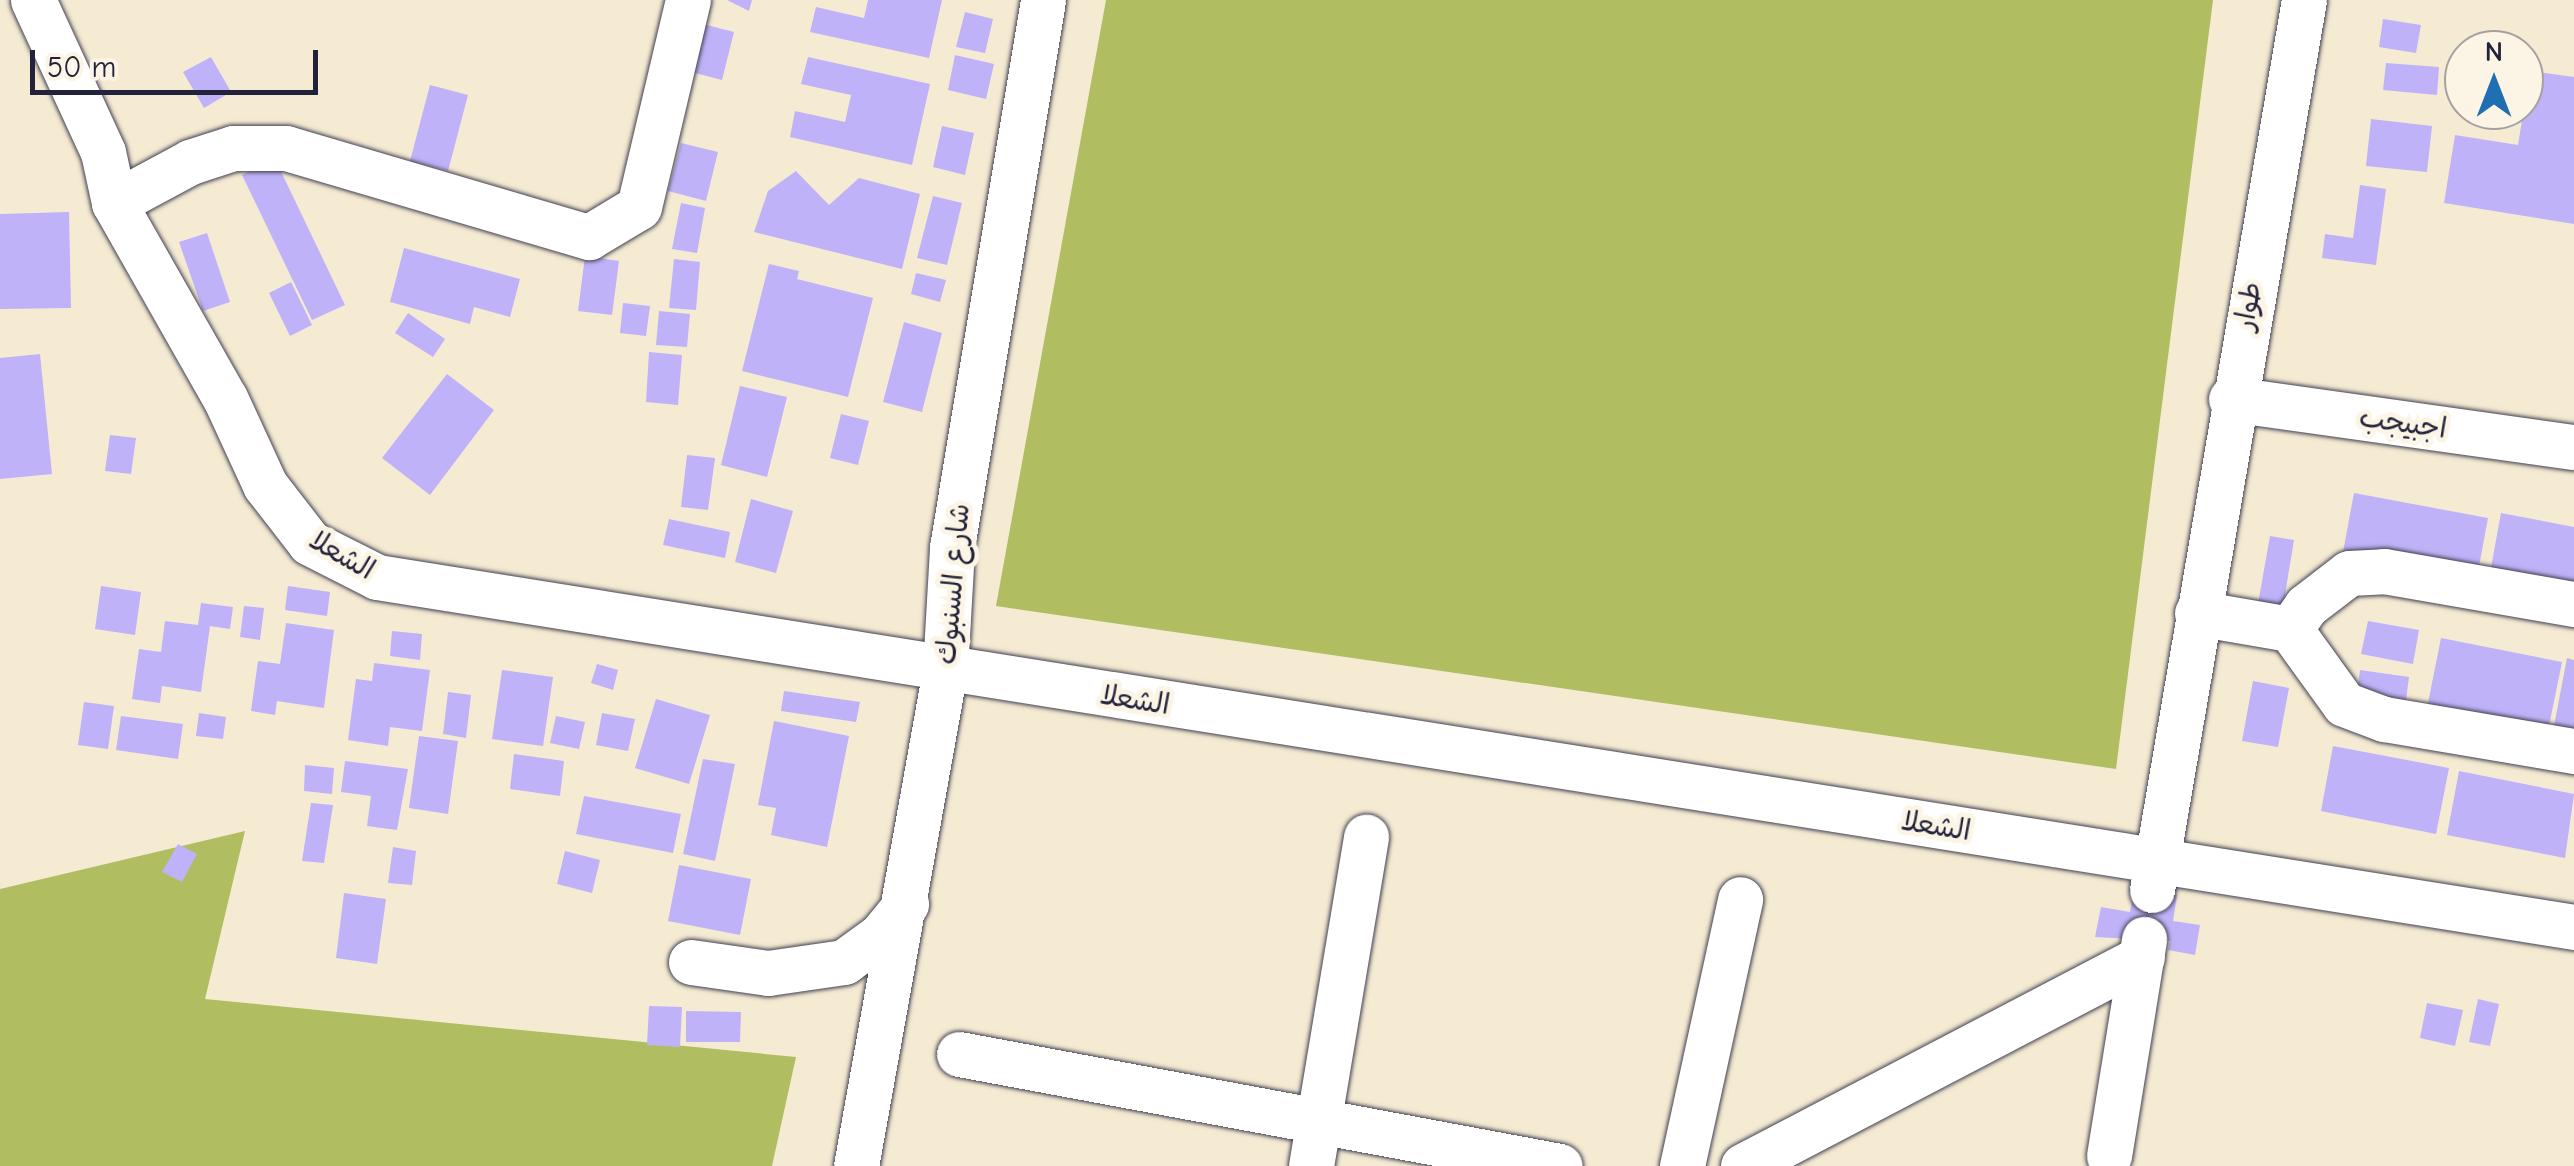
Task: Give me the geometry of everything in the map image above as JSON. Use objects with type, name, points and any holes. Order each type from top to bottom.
[{"type":"street","name":"الشعلا","points":[[34,0],[103,152],[114,203],[224,398],[265,484],[310,543],[377,577],[2155,876],[2574,927]]},
{"type":"street","points":[[114,203],[219,152],[286,148],[589,237],[639,207],[688,0]]},
{"type":"street","name":"شارع السنبوك","points":[[856,1166],[945,670],[952,546],[1043,0]]},
{"type":"street","name":"طوار","points":[[2155,876],[2231,399],[2304,0]]},
{"type":"street","name":"اجبيجب","points":[[2231,399],[2574,446]]},
{"type":"street","points":[[2290,629],[2306,606],[2349,573],[2384,572],[2574,604]]},
{"type":"street","points":[[2197,613],[2290,629],[2344,704],[2384,719],[2574,751]]},
{"type":"street","points":[[1312,1166],[1366,836]]},
{"type":"street","points":[[1682,1166],[1740,899]]},
{"type":"street","points":[[691,962],[768,973],[844,962],[882,935],[906,904]]},
{"type":"street","points":[[1742,1166],[2143,947],[2104,1163]]},
{"type":"street","points":[[959,1054],[1560,1166]]},
{"type":"green space","points":[[1106,0],[2213,0],[2116,769],[996,606]]},
{"type":"green space","points":[[245,831],[205,999],[796,1057],[772,1166],[0,1166],[0,889]]},
{"type":"building","points":[[727,0],[752,0],[749,11]]},
{"type":"building","points":[[868,0],[942,0],[929,58],[810,32],[816,7],[864,18]]},
{"type":"building","points":[[965,12],[993,19],[985,53],[956,47]]},
{"type":"building","points":[[2383,19],[2421,25],[2416,53],[2379,47]]},
{"type":"building","points":[[703,24],[734,32],[722,80],[691,72]]},
{"type":"building","points":[[955,55],[994,64],[986,99],[948,90]]},
{"type":"building","points":[[211,57],[231,92],[204,108],[183,72]]},
{"type":"building","points":[[808,57],[930,84],[912,165],[790,137],[795,111],[845,122],[851,95],[801,84]]},
{"type":"building","points":[[2386,63],[2439,67],[2437,95],[2383,90]]},
{"type":"building","points":[[2544,73],[2574,77],[2574,224],[2444,203],[2455,135],[2518,145],[2520,130],[2544,130]]},
{"type":"building","points":[[430,85],[468,95],[448,171],[410,161]]},
{"type":"building","points":[[2371,119],[2432,126],[2427,172],[2366,166]]},
{"type":"building","points":[[942,126],[974,133],[965,175],[933,167]]},
{"type":"building","points":[[681,143],[718,152],[706,201],[668,191]]},
{"type":"building","points":[[275,159],[345,305],[312,320],[242,175]]},
{"type":"building","points":[[796,171],[829,205],[859,178],[920,194],[902,269],[754,232],[768,191]]},
{"type":"building","points":[[2360,185],[2386,189],[2376,265],[2322,258],[2325,234],[2353,238]]},
{"type":"building","points":[[933,196],[962,203],[947,265],[917,258]]},
{"type":"building","points":[[681,203],[705,208],[697,253],[672,249]]},
{"type":"building","points":[[69,212],[71,308],[0,309],[0,214]]},
{"type":"building","points":[[207,233],[230,302],[203,311],[179,242]]},
{"type":"building","points":[[404,248],[520,279],[510,317],[474,307],[470,324],[390,302]]},
{"type":"building","points":[[585,256],[619,261],[612,315],[578,311]]},
{"type":"building","points":[[674,259],[700,262],[696,310],[669,308]]},
{"type":"building","points":[[769,264],[799,271],[797,279],[873,298],[848,397],[742,371]]},
{"type":"building","points":[[916,273],[946,280],[940,302],[911,294]]},
{"type":"building","points":[[291,282],[312,325],[290,336],[269,293]]},
{"type":"building","points":[[623,303],[650,306],[646,336],[620,333]]},
{"type":"building","points":[[659,311],[690,314],[687,347],[656,345]]},
{"type":"building","points":[[408,313],[445,339],[433,357],[395,333]]},
{"type":"building","points":[[904,322],[942,333],[922,412],[883,402]]},
{"type":"building","points":[[649,352],[682,355],[678,405],[646,402]]},
{"type":"building","points":[[40,354],[52,474],[0,479],[0,358]]},
{"type":"building","points":[[447,374],[494,410],[430,495],[382,458]]},
{"type":"building","points":[[740,386],[787,397],[767,477],[721,465]]},
{"type":"building","points":[[841,414],[869,421],[858,465],[830,458]]},
{"type":"building","points":[[110,435],[136,438],[131,474],[105,471]]},
{"type":"building","points":[[687,455],[715,458],[708,510],[681,507]]},
{"type":"building","points":[[2354,493],[2488,518],[2477,577],[2343,552]]},
{"type":"building","points":[[751,499],[793,511],[776,573],[735,562]]},
{"type":"building","points":[[2501,513],[2574,527],[2574,590],[2490,573]]},
{"type":"building","points":[[669,519],[730,532],[725,558],[663,545]]},
{"type":"building","points":[[2270,536],[2294,540],[2281,619],[2256,615]]},
{"type":"building","points":[[101,586],[141,592],[135,635],[95,629]]},
{"type":"building","points":[[288,586],[330,592],[327,616],[285,610]]},
{"type":"building","points":[[201,603],[233,607],[230,629],[210,626],[201,692],[162,686],[160,703],[132,699],[139,649],[161,652],[165,621],[198,625]]},
{"type":"building","points":[[244,606],[264,608],[260,640],[240,637]]},
{"type":"building","points":[[2368,621],[2419,630],[2413,664],[2361,654]]},
{"type":"building","points":[[286,623],[334,630],[324,708],[277,701],[275,715],[251,711],[258,661],[280,664]]},
{"type":"building","points":[[392,631],[422,634],[420,660],[390,656]]},
{"type":"building","points":[[2441,638],[2562,662],[2548,731],[2427,708]]},
{"type":"building","points":[[2567,658],[2574,660],[2574,735],[2553,731]]},
{"type":"building","points":[[374,663],[430,670],[422,731],[390,727],[388,746],[348,740],[356,679],[372,681]]},
{"type":"building","points":[[597,664],[618,670],[613,690],[591,683]]},
{"type":"building","points":[[502,670],[553,677],[543,746],[492,739]]},
{"type":"building","points":[[2360,670],[2409,677],[2405,708],[2356,702]]},
{"type":"building","points":[[2253,681],[2289,688],[2278,747],[2242,741]]},
{"type":"building","points":[[784,691],[860,702],[856,722],[781,711]]},
{"type":"building","points":[[448,692],[471,695],[466,738],[443,734]]},
{"type":"building","points":[[656,699],[710,715],[689,784],[635,768]]},
{"type":"building","points":[[84,702],[114,706],[108,749],[78,745]]},
{"type":"building","points":[[199,713],[226,717],[223,739],[196,736]]},
{"type":"building","points":[[602,713],[635,719],[628,751],[596,745]]},
{"type":"building","points":[[121,716],[183,724],[178,759],[116,750]]},
{"type":"building","points":[[556,716],[585,722],[579,749],[550,743]]},
{"type":"building","points":[[774,721],[849,736],[827,847],[771,835],[776,808],[758,805]]},
{"type":"building","points":[[419,736],[458,741],[448,814],[409,808]]},
{"type":"building","points":[[2333,746],[2449,768],[2436,834],[2321,811]]},
{"type":"building","points":[[514,754],[564,761],[560,796],[510,789]]},
{"type":"building","points":[[703,759],[735,764],[715,861],[683,854]]},
{"type":"building","points":[[345,761],[408,769],[397,830],[367,826],[371,796],[341,792]]},
{"type":"building","points":[[305,765],[334,768],[332,794],[304,791]]},
{"type":"building","points":[[2459,771],[2574,794],[2565,858],[2447,835]]},
{"type":"building","points":[[584,796],[681,814],[673,853],[576,834]]},
{"type":"building","points":[[311,803],[333,805],[324,863],[302,861]]},
{"type":"building","points":[[178,844],[197,854],[182,882],[162,872]]},
{"type":"building","points":[[393,847],[416,851],[412,885],[388,883]]},
{"type":"building","points":[[565,851],[600,860],[592,893],[557,884]]},
{"type":"building","points":[[679,865],[751,879],[740,935],[668,921]]},
{"type":"building","points":[[2134,888],[2177,895],[2173,921],[2200,925],[2195,955],[2168,950],[2170,941],[2095,937],[2101,907],[2130,912]]},
{"type":"building","points":[[344,893],[386,899],[377,964],[336,958]]},
{"type":"building","points":[[2478,999],[2499,1004],[2490,1046],[2469,1042]]},
{"type":"building","points":[[2427,1003],[2463,1010],[2455,1046],[2420,1038]]},
{"type":"building","points":[[649,1006],[682,1007],[680,1047],[647,1045]]},
{"type":"building","points":[[686,1011],[741,1012],[740,1042],[686,1042]]}]
